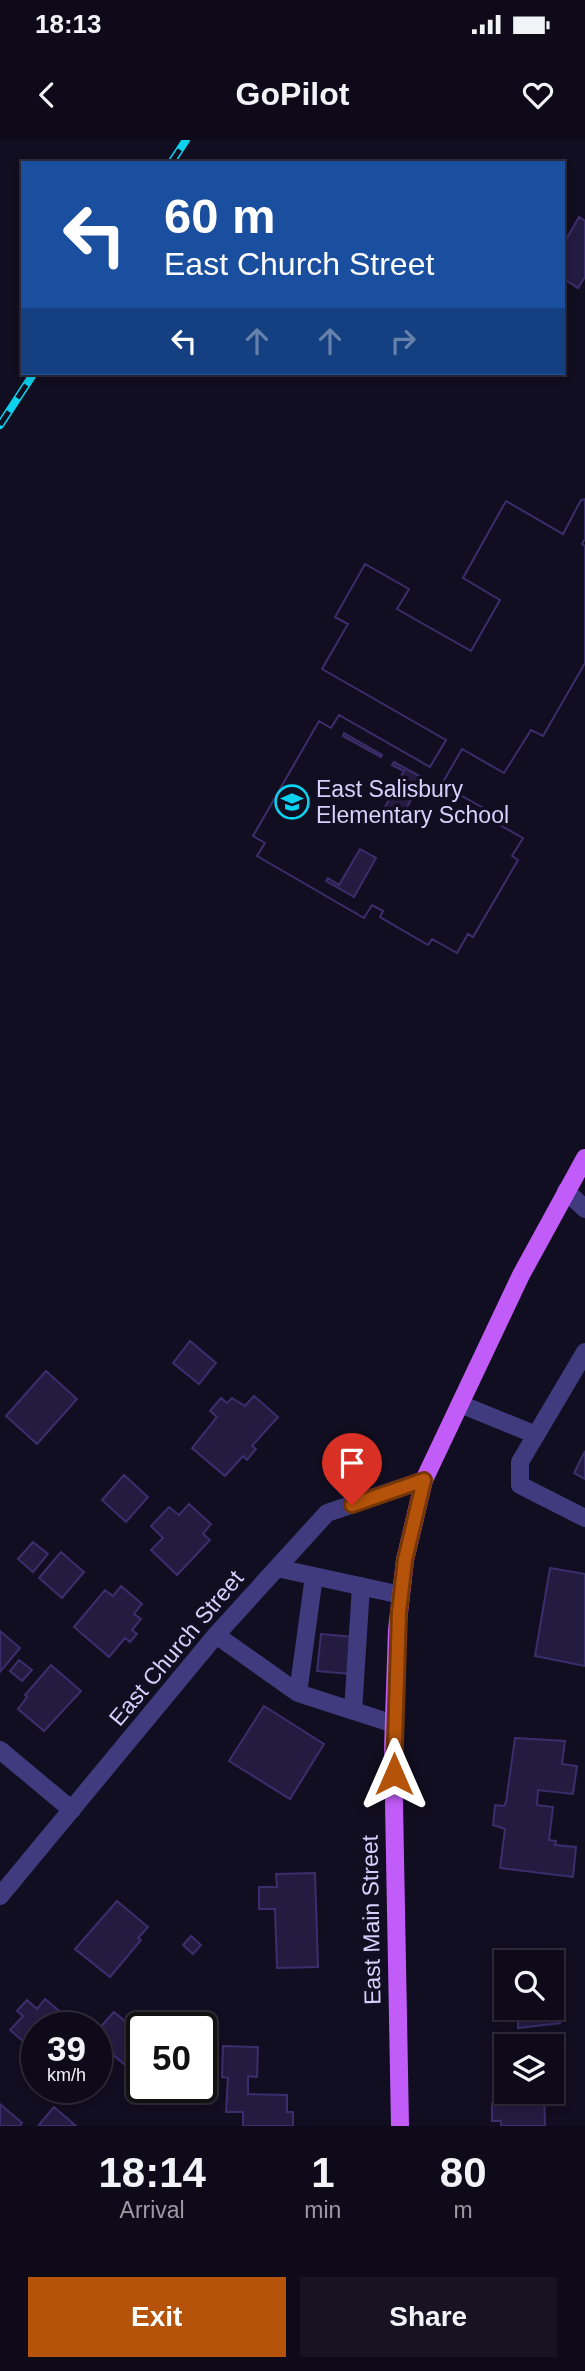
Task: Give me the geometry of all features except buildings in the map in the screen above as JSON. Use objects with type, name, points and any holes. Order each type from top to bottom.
[{"type":"main road","name":"East Main Street","points":[[400,2126],[394,1724],[405,1560],[424,1480],[521,1275],[585,1158]]},
{"type":"street","points":[[566,1191],[585,1209]]},
{"type":"street","points":[[585,1352],[520,1462],[520,1485],[585,1518]]},
{"type":"street","points":[[460,1404],[536,1435]]},
{"type":"street","name":"East Church Street","points":[[0,1896],[216,1635],[327,1513],[424,1480]]},
{"type":"street","points":[[277,1568],[401,1595]]},
{"type":"street","points":[[298,1693],[314,1576]]},
{"type":"street","points":[[353,1711],[360,1586]]},
{"type":"street","points":[[216,1635],[298,1693],[394,1724]]},
{"type":"street","points":[[0,1750],[72,1810]]},
{"type":"railway","points":[[172,161],[186,140]]},
{"type":"railway","points":[[0,425],[33,375]]},
{"type":"place","name":"East Salisbury Elementary School","points":[[292,802]]},
{"type":"route","points":[[352,1505],[424,1480],[405,1560],[397,1630],[394,1774]]}]
